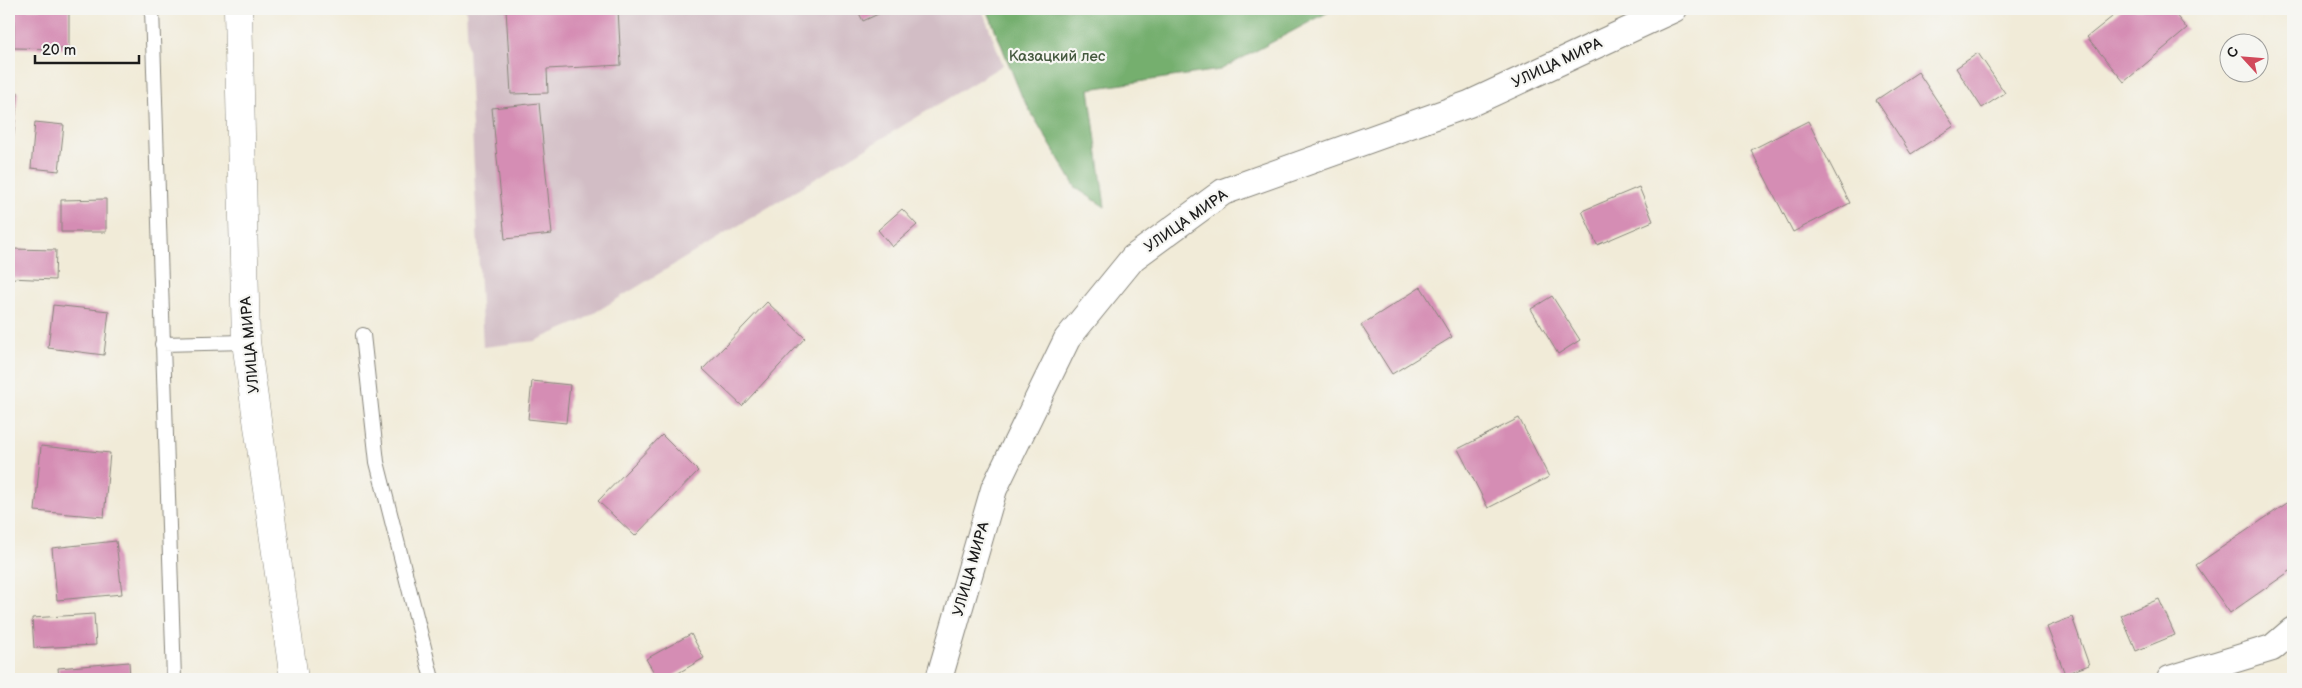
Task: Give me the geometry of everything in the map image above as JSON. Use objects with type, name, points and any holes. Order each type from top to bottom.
[{"type":"main road","name":"УЛИЦА МИРА","points":[[238,9],[246,342],[294,679]]},
{"type":"street","name":"УЛИЦА МИРА","points":[[939,679],[994,489],[1067,339],[1133,258],[1223,192],[1468,104],[1674,9]]},
{"type":"street","points":[[2170,679],[2272,648],[2293,630]]},
{"type":"lane","points":[[152,9],[174,679]]},
{"type":"lane","points":[[364,335],[377,462],[432,679]]},
{"type":"lane","points":[[162,344],[246,342]]},
{"type":"shaded area","points":[[466,9],[982,9],[1003,65],[581,321],[535,341],[483,347]]},
{"type":"green space","name":"Казацкий лес","points":[[987,9],[1334,9],[1220,70],[1089,89],[1105,207],[1076,188],[1022,97]]},
{"type":"building","points":[[14,9],[69,9],[69,49],[14,48]]},
{"type":"building","points":[[506,9],[618,9],[621,65],[547,69],[548,93],[511,94]]},
{"type":"building","points":[[857,9],[889,9],[863,21]]},
{"type":"building","points":[[2122,9],[2171,9],[2187,29],[2124,82],[2087,37]]},
{"type":"building","points":[[1978,53],[2005,93],[1982,108],[1956,68]]},
{"type":"building","points":[[1918,72],[1954,126],[1911,154],[1876,100]]},
{"type":"building","points":[[9,91],[18,92],[12,151],[9,151]]},
{"type":"building","points":[[539,103],[552,234],[505,239],[492,108]]},
{"type":"building","points":[[1808,121],[1850,203],[1793,232],[1751,150]]},
{"type":"building","points":[[35,122],[64,125],[59,171],[31,168]]},
{"type":"building","points":[[1639,187],[1653,221],[1597,245],[1582,211]]},
{"type":"building","points":[[106,199],[106,232],[61,232],[61,200]]},
{"type":"building","points":[[902,209],[917,225],[892,247],[878,230]]},
{"type":"building","points":[[12,249],[56,250],[55,280],[10,278]]},
{"type":"building","points":[[1421,287],[1452,337],[1392,374],[1361,325]]},
{"type":"building","points":[[1552,296],[1580,340],[1558,354],[1531,309]]},
{"type":"building","points":[[767,302],[805,338],[742,406],[703,369]]},
{"type":"building","points":[[53,305],[109,311],[104,355],[48,348]]},
{"type":"building","points":[[532,381],[570,385],[566,423],[528,419]]},
{"type":"building","points":[[1519,418],[1549,477],[1488,508],[1458,449]]},
{"type":"building","points":[[662,435],[698,471],[635,536],[598,501]]},
{"type":"building","points":[[41,446],[110,453],[104,517],[35,511]]},
{"type":"building","points":[[2290,501],[2293,505],[2293,569],[2230,613],[2196,565]]},
{"type":"building","points":[[116,541],[122,594],[57,600],[52,548]]},
{"type":"building","points":[[2159,599],[2175,635],[2136,651],[2121,615]]},
{"type":"building","points":[[94,614],[96,645],[34,648],[32,618]]},
{"type":"building","points":[[2072,617],[2089,665],[2065,674],[2047,627]]},
{"type":"building","points":[[691,634],[704,658],[668,679],[658,679],[646,659]]},
{"type":"building","points":[[129,662],[130,679],[59,679],[58,668]]}]
